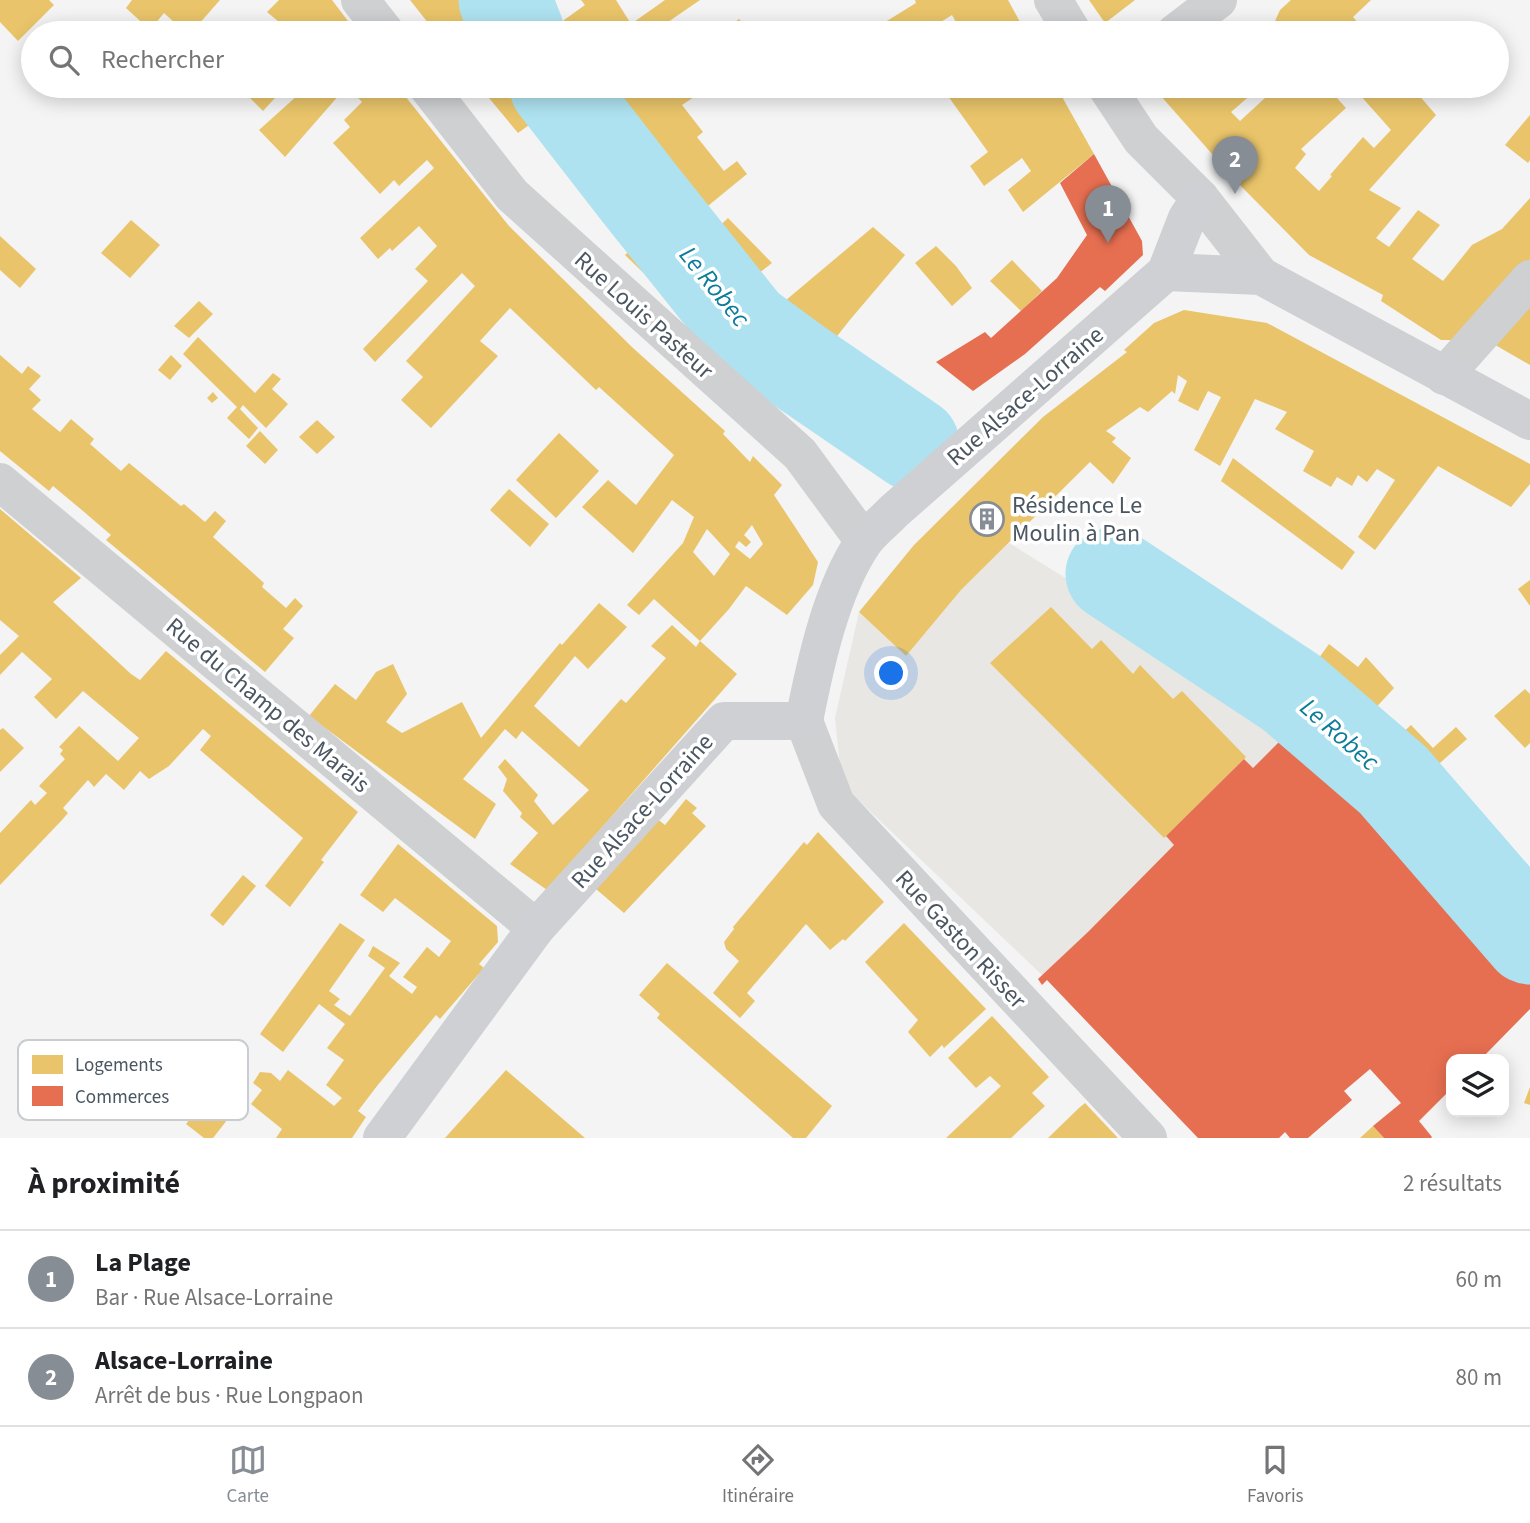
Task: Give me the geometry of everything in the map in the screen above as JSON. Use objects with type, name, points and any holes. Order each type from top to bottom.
[{"type":"main road","name":"Rue Alsace-Lorraine","points":[[382,1138],[536,928],[724,721],[804,721],[816,663],[841,586],[864,541],[893,512],[1166,272],[1187,218],[1200,198]]},
{"type":"main road","points":[[1166,272],[1261,276],[1530,421]]},
{"type":"street","points":[[360,0],[377,21]]},
{"type":"street","points":[[1053,0],[1066,21]]},
{"type":"street","points":[[1191,21],[1218,0]]},
{"type":"street","name":"Rue Louis Pasteur","points":[[436,98],[512,195],[800,454],[864,541]]},
{"type":"street","points":[[1114,98],[1142,139],[1200,198],[1261,276]]},
{"type":"street","points":[[1444,376],[1530,279]]},
{"type":"street","name":"Rue du Champ des Marais","points":[[0,482],[536,928]]},
{"type":"street","name":"Rue Gaston Risser","points":[[804,721],[836,804],[1148,1138]]},
{"type":"shaded area","points":[[1009,543],[1298,723],[1459,882],[1462,879],[1492,911],[1530,962],[1530,1009],[1486,1054],[1446,1054],[1446,1094],[1419,1121],[1370,1069],[1344,1091],[1352,1100],[1316,1131],[1285,1132],[1279,1138],[1198,1138],[1042,975],[853,795],[840,767],[835,718],[859,612],[906,656],[961,590]]},
{"type":"building: Logements","points":[[0,0],[49,0],[54,5],[38,21],[21,21],[21,38],[18,41],[0,22]]},
{"type":"building: Logements","points":[[132,0],[220,0],[202,21],[173,21],[164,13],[157,21],[140,21],[126,8]]},
{"type":"building: Logements","points":[[279,0],[332,0],[348,21],[278,21],[267,12]]},
{"type":"building: Logements","points":[[410,0],[527,0],[499,21],[427,21]]},
{"type":"building: Logements","points":[[581,0],[616,0],[629,21],[563,21],[585,5]]},
{"type":"building: Logements","points":[[665,0],[700,0],[669,21],[635,21]]},
{"type":"building: Logements","points":[[915,0],[1008,0],[1019,21],[955,21],[952,15],[942,21],[887,21],[916,3]]},
{"type":"building: Logements","points":[[1089,0],[1135,0],[1108,21],[1104,21]]},
{"type":"building: Logements","points":[[1291,0],[1371,0],[1353,17],[1356,21],[1275,21],[1280,10]]},
{"type":"building: Logements","points":[[250,98],[275,98],[263,111]]},
{"type":"building: Logements","points":[[295,98],[337,98],[285,157],[259,130]]},
{"type":"building: Logements","points":[[358,98],[407,98],[509,226],[633,348],[725,431],[723,434],[750,462],[753,456],[782,485],[774,495],[818,562],[813,585],[787,615],[746,586],[700,641],[654,599],[639,615],[627,605],[683,543],[694,517],[672,500],[633,553],[582,507],[608,480],[636,505],[674,455],[599,387],[596,390],[510,308],[480,341],[498,356],[431,428],[401,400],[423,377],[406,361],[475,286],[462,273],[375,362],[363,349],[428,281],[415,269],[437,246],[419,226],[392,251],[390,248],[378,259],[360,238],[434,168],[427,160],[399,186],[394,180],[380,194],[333,143],[350,127],[344,120],[362,102]],"holes":[[[752,525],[763,544],[750,559],[735,547],[739,541],[746,547],[751,542],[744,535]],[[707,529],[730,554],[714,576],[693,552]]]},
{"type":"building: Logements","points":[[489,98],[541,98],[551,109],[518,133]]},
{"type":"building: Logements","points":[[590,98],[692,98],[682,105],[703,132],[697,137],[724,171],[737,161],[747,174],[692,219],[709,236],[728,218],[772,263],[693,321],[625,255],[649,234],[685,222]]},
{"type":"building: Logements","points":[[949,98],[1063,98],[1094,154],[1023,212],[1008,190],[1031,171],[1022,158],[984,186],[970,166],[988,152]]},
{"type":"building: Logements","points":[[1163,98],[1247,98],[1231,112],[1240,121],[1265,98],[1337,98],[1346,108],[1301,149],[1306,154],[1295,168],[1319,191],[1363,137],[1374,148],[1391,130],[1363,98],[1421,98],[1436,115],[1369,190],[1401,208],[1376,238],[1389,247],[1418,210],[1440,225],[1412,259],[1443,281],[1472,245],[1502,229],[1530,198],[1530,261],[1460,340],[1441,340],[1381,301],[1383,295],[1309,255],[1236,181]]},
{"type":"building: Logements","points":[[1530,115],[1530,160],[1528,163],[1505,145]]},
{"type":"building: Logements","points":[[131,220],[160,245],[130,278],[101,253]]},
{"type":"building: Logements","points":[[873,227],[905,255],[819,359],[761,321]]},
{"type":"building: Logements","points":[[0,236],[36,269],[20,288],[0,270]]},
{"type":"building: Logements","points":[[936,246],[956,266],[972,288],[952,306],[915,263]]},
{"type":"building: Logements","points":[[1012,260],[1042,291],[1021,311],[990,281]]},
{"type":"building: Logements","points":[[1530,289],[1530,365],[1490,342]]},
{"type":"building: Logements","points":[[199,301],[213,314],[189,338],[174,326]]},
{"type":"building: Logements","points":[[1184,310],[1267,323],[1530,464],[1530,484],[1511,507],[1438,466],[1375,550],[1358,537],[1395,480],[1377,469],[1367,482],[1358,475],[1352,486],[1337,477],[1331,487],[1303,471],[1314,451],[1275,429],[1287,412],[1255,399],[1220,466],[1194,450],[1221,397],[1208,391],[1198,411],[1178,401],[1187,381],[1178,375],[1175,394],[1172,391],[1148,412],[1140,407],[1106,431],[1116,438],[1112,442],[1131,458],[1113,484],[1090,462],[961,590],[906,656],[859,612],[914,545],[1043,417],[1127,352],[1124,350],[1154,323]]},
{"type":"building: Logements","points":[[198,337],[255,393],[273,373],[281,379],[272,389],[288,404],[266,428],[243,405],[240,409],[258,428],[249,439],[227,418],[237,407],[183,354]]},
{"type":"building: Logements","points":[[0,355],[22,374],[28,366],[41,376],[29,389],[41,400],[32,409],[44,419],[60,432],[71,419],[94,439],[90,444],[121,471],[129,463],[205,522],[215,511],[226,521],[213,537],[264,583],[262,587],[286,608],[295,598],[303,606],[283,629],[294,638],[265,672],[106,540],[111,535],[83,511],[53,486],[49,491],[0,451]]},
{"type":"building: Logements","points":[[171,355],[182,366],[170,380],[158,370]]},
{"type":"building: Logements","points":[[848,358],[886,386],[883,391],[890,395],[886,402],[879,396],[848,438],[830,442],[807,419]]},
{"type":"building: Logements","points":[[778,373],[801,389],[785,411],[763,389]]},
{"type":"building: Logements","points":[[213,392],[218,398],[212,403],[207,398]]},
{"type":"building: Logements","points":[[317,420],[335,437],[317,454],[299,437]]},
{"type":"building: Logements","points":[[260,431],[278,450],[265,464],[246,446]]},
{"type":"building: Logements","points":[[559,433],[599,471],[556,518],[516,480]]},
{"type":"building: Logements","points":[[1233,458],[1355,552],[1342,570],[1221,481]]},
{"type":"building: Logements","points":[[509,489],[549,524],[530,547],[490,510]]},
{"type":"building: Logements","points":[[0,509],[81,578],[53,602],[131,674],[140,680],[166,651],[358,812],[321,860],[324,862],[290,907],[265,886],[303,838],[200,750],[211,736],[203,729],[169,766],[149,779],[140,771],[124,790],[106,774],[94,787],[88,780],[63,808],[68,813],[0,885],[0,833],[31,800],[35,805],[47,793],[39,786],[65,759],[60,754],[63,750],[59,747],[79,726],[118,761],[139,738],[83,691],[56,719],[34,697],[52,679],[22,652],[0,675],[0,655],[19,636],[0,620]]},
{"type":"building: Logements","points":[[1155,577],[1161,581],[1157,589],[1150,584]]},
{"type":"building: Logements","points":[[1530,580],[1530,606],[1518,589]]},
{"type":"building: Logements","points":[[599,603],[627,627],[588,669],[575,656],[534,706],[579,747],[621,699],[626,703],[666,658],[651,646],[672,625],[696,647],[700,641],[737,674],[547,890],[510,864],[538,833],[520,817],[522,813],[503,791],[507,779],[498,767],[505,759],[538,795],[534,801],[553,825],[589,790],[522,731],[516,739],[505,729],[463,779],[496,804],[475,839],[309,716],[335,684],[356,700],[376,672],[393,664],[407,694],[386,722],[402,733],[462,702],[481,738],[560,643],[562,645]]},
{"type":"building: Logements","points":[[1051,607],[1092,649],[1101,640],[1133,674],[1140,665],[1173,699],[1182,691],[1246,757],[1164,838],[990,663]]},
{"type":"building: Logements","points":[[1329,644],[1358,667],[1366,657],[1394,688],[1359,726],[1328,697],[1303,680]]},
{"type":"building: Logements","points":[[1525,689],[1530,694],[1530,743],[1525,748],[1494,716]]},
{"type":"building: Logements","points":[[1411,725],[1433,748],[1456,727],[1467,739],[1414,786],[1382,752]]},
{"type":"building: Logements","points":[[3,728],[24,748],[0,772],[0,730]]},
{"type":"building: Logements","points":[[686,799],[697,808],[692,813],[706,826],[624,913],[596,889],[656,818],[665,825]]},
{"type":"building: Logements","points":[[818,832],[884,902],[845,941],[843,939],[830,950],[806,924],[747,993],[755,1001],[740,1018],[713,993],[739,961],[726,949],[724,942],[733,927],[804,842],[807,845]]},
{"type":"building: Logements","points":[[398,844],[497,926],[498,942],[479,964],[484,968],[440,1019],[436,1015],[358,1111],[366,1117],[352,1138],[276,1138],[282,1129],[251,1104],[262,1090],[253,1083],[260,1072],[271,1073],[280,1081],[288,1070],[334,1106],[342,1098],[326,1085],[344,1060],[327,1048],[345,1024],[319,1004],[283,1052],[260,1034],[340,923],[365,940],[329,991],[340,999],[334,1005],[350,1016],[385,968],[368,956],[373,946],[400,963],[389,976],[412,994],[417,987],[403,977],[427,947],[439,957],[451,941],[395,898],[383,912],[360,895]]},
{"type":"building: Logements","points":[[243,875],[256,886],[223,926],[210,915]]},
{"type":"building: Logements","points":[[1520,884],[1530,892],[1530,920],[1507,897]]},
{"type":"building: Logements","points":[[904,923],[986,1009],[944,1048],[942,1045],[930,1057],[908,1032],[918,1020],[865,962]]},
{"type":"building: Logements","points":[[667,963],[832,1106],[806,1138],[793,1138],[657,1018],[660,1014],[639,995]]},
{"type":"building: Logements","points":[[992,1016],[1049,1077],[1032,1093],[1045,1106],[1011,1138],[946,1138],[1001,1086],[990,1076],[976,1088],[948,1058]]},
{"type":"building: Logements","points":[[506,1070],[585,1138],[445,1138]]},
{"type":"building: Logements","points":[[1530,1087],[1530,1105],[1524,1103]]},
{"type":"building: Logements","points":[[1085,1103],[1118,1138],[1048,1138],[1079,1108]]},
{"type":"building: Logements","points":[[189,1120],[227,1120],[213,1138],[204,1138],[186,1124]]},
{"type":"building: Logements","points":[[1373,1126],[1384,1138],[1360,1138]]},
{"type":"building: Commerces","points":[[1094,154],[1142,241],[1143,255],[1105,291],[1100,287],[1025,354],[973,391],[936,362],[985,332],[991,338],[1057,278],[1087,235],[1060,183]]},
{"type":"building: Commerces","points":[[1298,723],[1459,882],[1462,879],[1492,911],[1530,962],[1530,1009],[1486,1054],[1446,1054],[1446,1094],[1419,1121],[1431,1138],[1384,1138],[1373,1126],[1401,1103],[1370,1069],[1344,1091],[1352,1100],[1308,1138],[1290,1138],[1285,1132],[1279,1138],[1198,1138],[1047,980],[1042,985],[1038,979],[1174,845],[1166,836],[1244,759],[1253,768]]},
{"type":"waterway","name":"Le Robec","points":[[505,0],[513,21]]},
{"type":"waterway","name":"Le Robec","points":[[565,98],[746,327],[913,444]]},
{"type":"waterway","name":"Le Robec","points":[[1112,574],[1292,693],[1393,780],[1530,938]]},
{"type":"place","name":"Alsace-Lorraine","points":[[1235,194]]},
{"type":"place","name":"La Plage","points":[[1108,243]]},
{"type":"place","name":"Résidence Le Moulin à Pan","points":[[987,519]]}]
